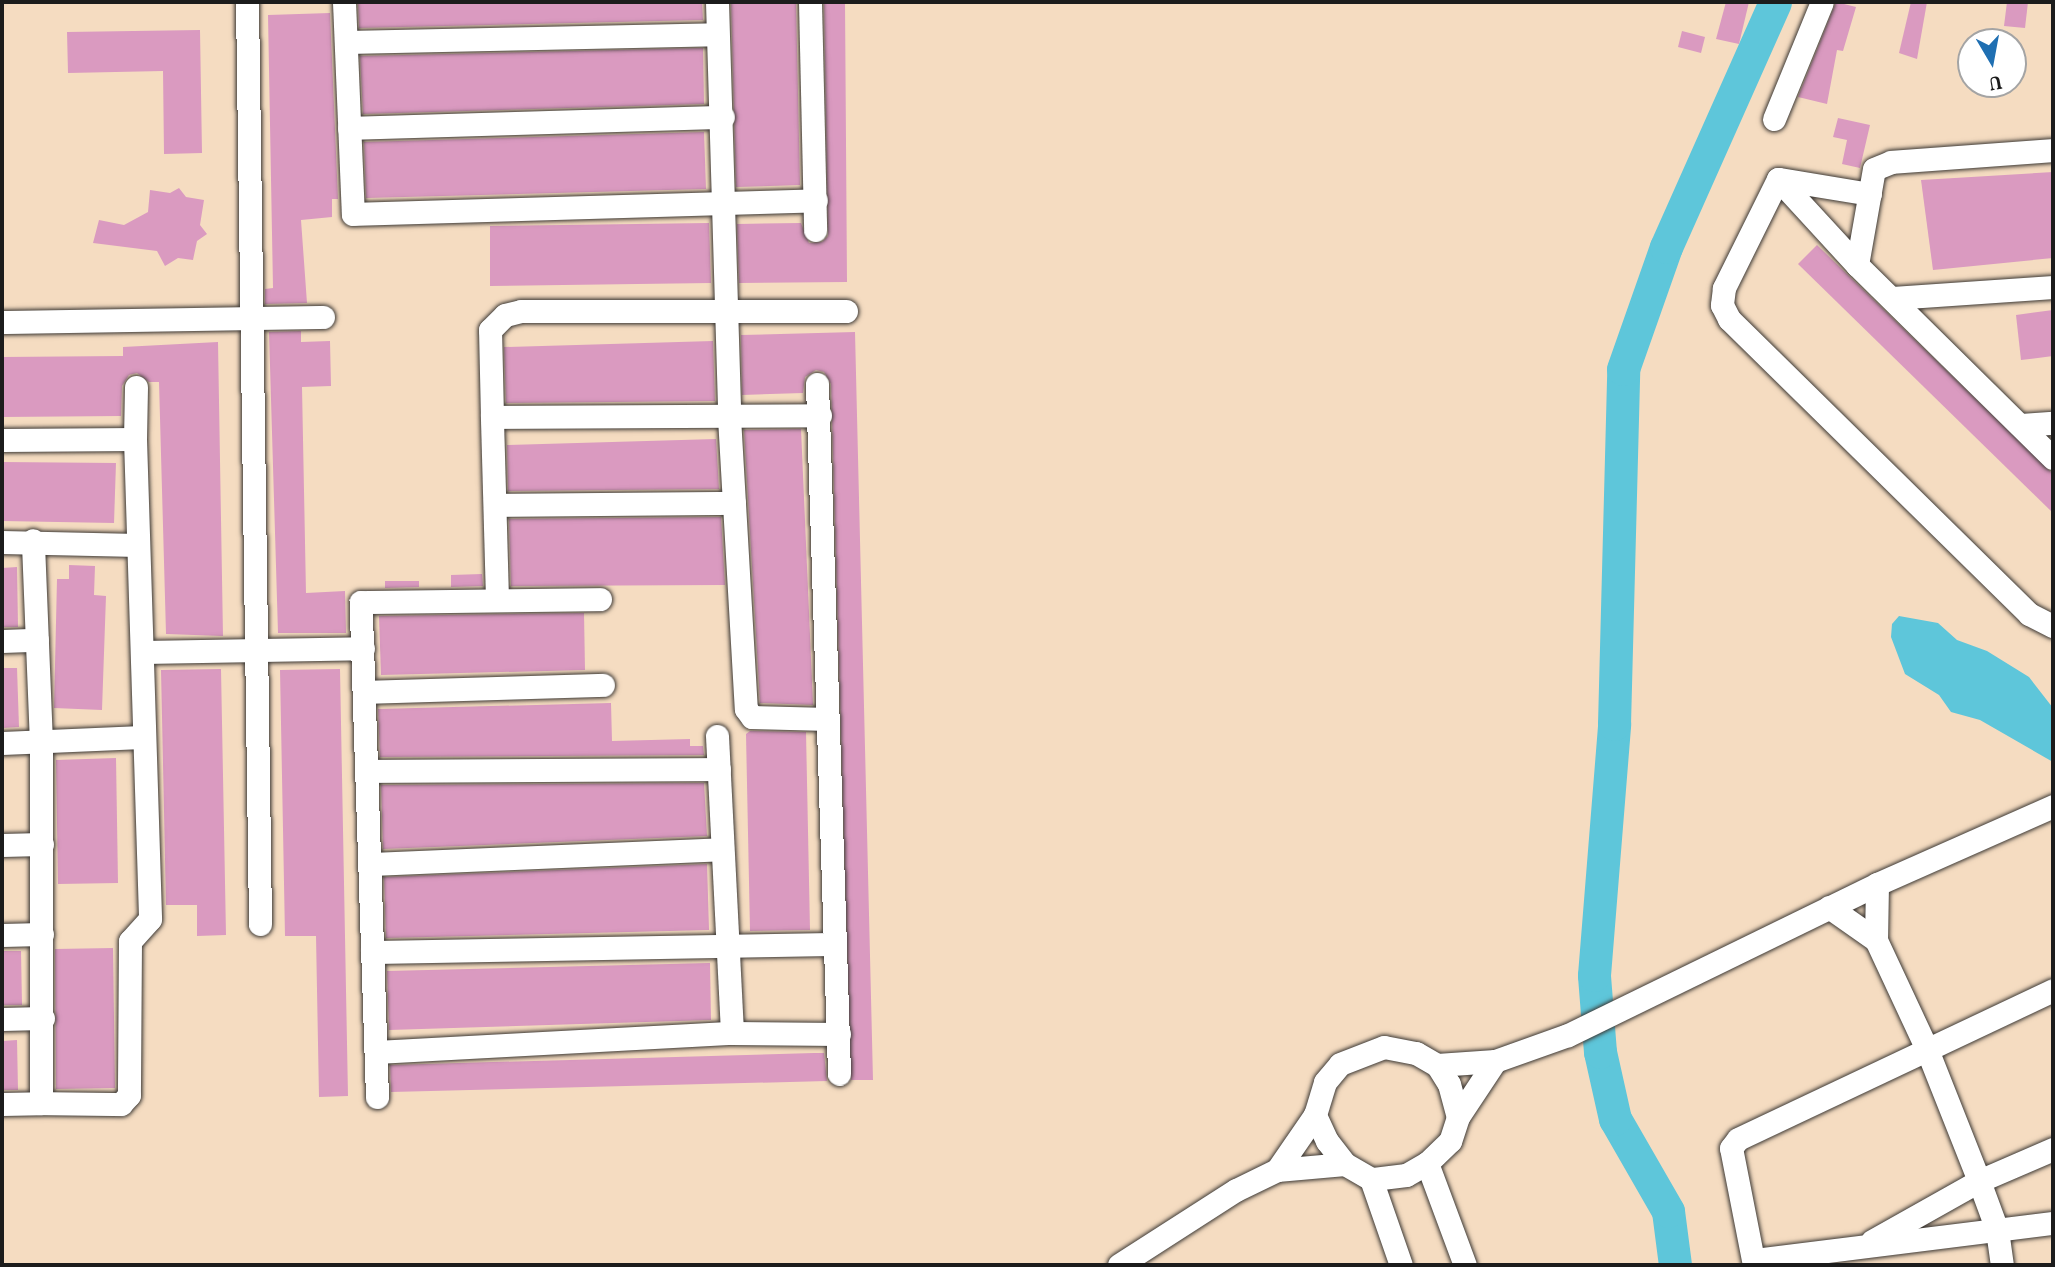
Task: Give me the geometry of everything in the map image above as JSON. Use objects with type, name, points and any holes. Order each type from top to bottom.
[{"type":"street","points":[[247,2],[248,315],[260,649],[260,924]]},
{"type":"street","points":[[344,2],[350,209],[356,215],[725,200],[816,201]]},
{"type":"street","points":[[717,2],[723,117],[729,417],[746,709],[752,718],[827,719]]},
{"type":"street","points":[[810,2],[815,230]]},
{"type":"street","points":[[1774,119],[1822,2]]},
{"type":"street","points":[[346,42],[717,34]]},
{"type":"street","points":[[349,128],[723,117]]},
{"type":"street","points":[[1857,265],[1874,169],[1891,162],[2053,150]]},
{"type":"street","points":[[1778,179],[1870,194]]},
{"type":"street","points":[[1778,179],[1857,265],[2053,458]]},
{"type":"street","points":[[1778,179],[1724,288],[1722,305],[1729,319],[2029,614],[2053,626]]},
{"type":"street","points":[[1893,298],[2053,287]]},
{"type":"street","points":[[497,599],[491,330],[505,316],[520,311],[846,311]]},
{"type":"street","points":[[2,322],[248,315],[323,317]]},
{"type":"street","points":[[817,384],[839,1074]]},
{"type":"street","points":[[2,1104],[128,1101],[130,940],[150,919],[142,737],[144,652],[138,545],[136,387]]},
{"type":"street","points":[[492,417],[820,415]]},
{"type":"street","points":[[2021,425],[2053,423]]},
{"type":"street","points":[[2,440],[135,439]]},
{"type":"street","points":[[496,505],[734,503]]},
{"type":"street","points":[[33,540],[41,743],[41,1103]]},
{"type":"street","points":[[2,541],[138,545]]},
{"type":"street","points":[[377,1097],[360,602],[600,599]]},
{"type":"street","points":[[2,641],[37,640]]},
{"type":"street","points":[[144,652],[363,648]]},
{"type":"street","points":[[365,692],[603,685]]},
{"type":"street","points":[[717,736],[724,944],[732,1033]]},
{"type":"street","points":[[2,743],[142,737]]},
{"type":"street","points":[[366,771],[719,769]]},
{"type":"street","points":[[1437,1065],[1495,1061],[1568,1035],[1636,1005],[1877,884],[2053,806]]},
{"type":"street","points":[[2,845],[42,844]]},
{"type":"street","points":[[370,864],[722,849]]},
{"type":"street","points":[[1877,884],[1875,940],[1926,1047],[1979,1181],[1997,1230],[2002,1265]]},
{"type":"street","points":[[1829,907],[1875,940]]},
{"type":"street","points":[[2,934],[42,934]]},
{"type":"street","points":[[372,952],[834,944]]},
{"type":"street","points":[[2053,990],[1926,1047],[1738,1139],[1731,1148],[1755,1263],[2053,1223]]},
{"type":"street","points":[[2,1019],[43,1018]]},
{"type":"street","points":[[376,1052],[732,1033],[839,1034]]},
{"type":"street","points":[[1277,1170],[1315,1115],[1325,1082],[1340,1064],[1361,1053],[1384,1047],[1416,1053],[1437,1065],[1449,1084],[1458,1117]]},
{"type":"street","points":[[1315,1115],[1327,1141],[1345,1164],[1371,1179],[1406,1175],[1427,1163],[1450,1141],[1458,1117],[1495,1061]]},
{"type":"street","points":[[1862,1247],[1979,1181],[2053,1149]]},
{"type":"street","points":[[1427,1163],[1465,1265]]},
{"type":"street","points":[[1119,1265],[1236,1190],[1277,1170],[1345,1164]]},
{"type":"street","points":[[1371,1179],[1401,1265]]},
{"type":"water","points":[[1899,616],[1938,623],[1957,640],[1987,651],[2029,677],[2053,708],[2053,762],[1980,720],[1951,712],[1939,695],[1905,674],[1891,637],[1892,624]]},
{"type":"building","points":[[358,2],[702,2],[703,20],[359,28]]},
{"type":"building","points":[[731,2],[796,2],[800,185],[736,187]]},
{"type":"building","points":[[824,2],[845,2],[847,282],[739,283],[737,224],[801,223],[809,243],[822,242],[828,236]]},
{"type":"building","points":[[1726,2],[1749,2],[1739,44],[1716,39]]},
{"type":"building","points":[[1836,2],[1856,7],[1843,51],[1837,50],[1827,104],[1798,97]]},
{"type":"building","points":[[1911,2],[1927,2],[1917,59],[1899,53]]},
{"type":"building","points":[[2007,2],[2028,2],[2025,28],[2004,26]]},
{"type":"building","points":[[330,13],[338,199],[332,199],[332,217],[301,220],[307,303],[265,304],[265,289],[273,288],[268,15]]},
{"type":"building","points":[[200,30],[202,153],[164,154],[163,71],[68,73],[67,32]]},
{"type":"building","points":[[1682,31],[1705,37],[1701,53],[1678,47]]},
{"type":"building","points":[[703,48],[704,104],[363,114],[360,56]]},
{"type":"building","points":[[1838,118],[1870,125],[1860,168],[1842,164],[1847,140],[1833,137]]},
{"type":"building","points":[[704,132],[706,189],[366,198],[364,142]]},
{"type":"building","points":[[2053,172],[2053,258],[1933,270],[1921,180]]},
{"type":"building","points":[[179,188],[186,197],[204,200],[200,225],[207,234],[197,241],[193,260],[178,258],[165,266],[157,251],[93,243],[99,220],[124,225],[148,212],[150,190],[170,193]]},
{"type":"building","points":[[709,223],[711,283],[490,286],[490,226]]},
{"type":"building","points":[[1817,245],[2053,474],[2053,513],[1798,264]]},
{"type":"building","points":[[2053,310],[2053,356],[2021,360],[2016,315]]},
{"type":"building","points":[[301,331],[301,342],[330,341],[331,386],[302,387],[306,593],[345,591],[346,633],[278,633],[269,332]]},
{"type":"building","points":[[855,332],[873,1080],[851,1080],[831,384],[824,372],[816,370],[805,377],[803,393],[742,395],[741,335]]},
{"type":"building","points":[[713,341],[715,401],[506,403],[504,347]]},
{"type":"building","points":[[218,342],[223,636],[166,634],[159,382],[149,382],[137,373],[129,375],[122,386],[121,416],[2,417],[2,357],[123,356],[123,347]]},
{"type":"building","points":[[801,429],[813,705],[760,703],[744,430]]},
{"type":"building","points":[[716,439],[719,489],[508,491],[507,445]]},
{"type":"building","points":[[2,462],[116,463],[114,523],[2,521]]},
{"type":"building","points":[[721,517],[725,585],[511,586],[509,519]]},
{"type":"building","points":[[69,565],[95,566],[94,595],[106,596],[102,710],[54,708],[57,579],[69,579]]},
{"type":"building","points":[[17,567],[18,627],[2,627],[2,568]]},
{"type":"building","points":[[482,574],[483,586],[451,587],[451,575]]},
{"type":"building","points":[[385,581],[419,581],[419,587],[385,588]]},
{"type":"building","points":[[584,613],[585,670],[381,675],[379,616]]},
{"type":"building","points":[[2,668],[17,668],[19,727],[2,728]]},
{"type":"building","points":[[221,669],[226,935],[197,936],[197,905],[166,905],[161,670]]},
{"type":"building","points":[[340,669],[348,1096],[319,1097],[316,936],[285,936],[280,670]]},
{"type":"building","points":[[611,703],[612,741],[690,739],[690,746],[703,746],[704,755],[380,757],[378,709]]},
{"type":"building","points":[[750,731],[806,732],[810,930],[750,931],[746,734]]},
{"type":"building","points":[[116,758],[118,883],[58,884],[56,760]]},
{"type":"building","points":[[704,783],[707,836],[383,849],[381,785]]},
{"type":"building","points":[[707,864],[709,930],[386,938],[384,877]]},
{"type":"building","points":[[113,948],[115,1088],[56,1089],[55,949]]},
{"type":"building","points":[[2,951],[21,951],[22,1005],[2,1005]]},
{"type":"building","points":[[710,963],[711,1020],[389,1030],[387,971]]},
{"type":"building","points":[[17,1040],[18,1090],[2,1090],[2,1041]]},
{"type":"building","points":[[824,1053],[827,1081],[391,1092],[390,1065]]},
{"type":"waterway","points":[[1675,1265],[1668,1211],[1615,1119],[1600,1052],[1594,975],[1614,724],[1623,369],[1666,247],[1775,2]]}]
